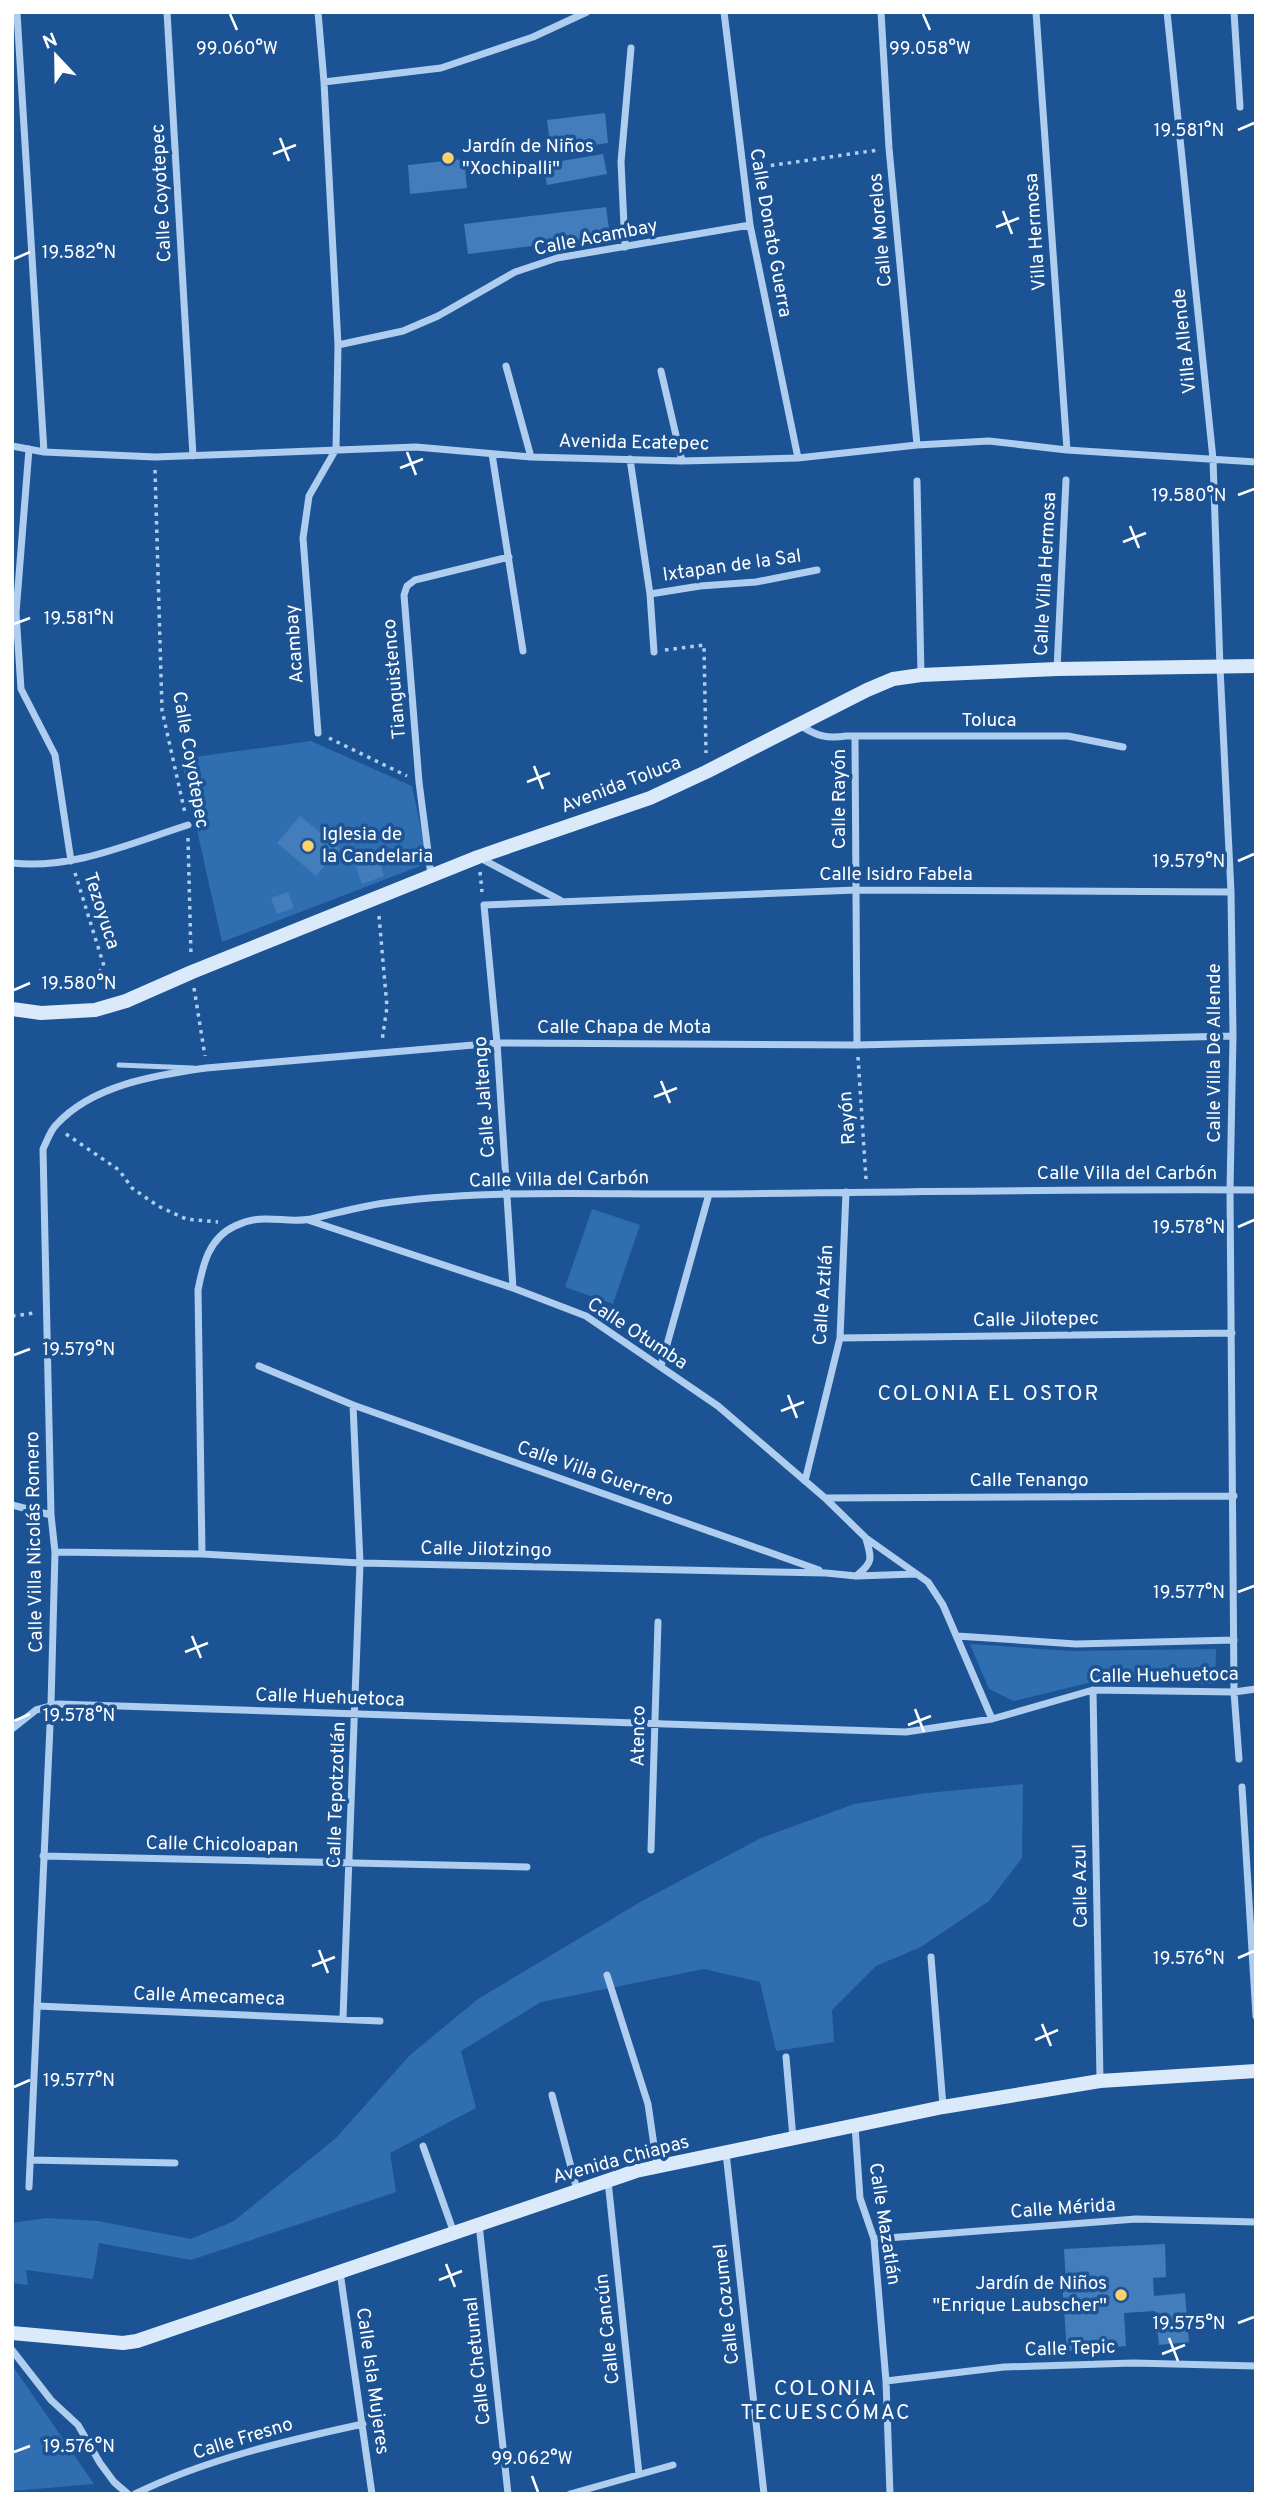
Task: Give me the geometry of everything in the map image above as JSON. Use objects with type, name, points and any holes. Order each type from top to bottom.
[{"type":"street","name":"Calle Coyotepec","points":[[167,12],[193,456]]},
{"type":"street","points":[[318,12],[338,345],[336,449]]},
{"type":"street","points":[[324,82],[441,68],[533,37],[587,12]]},
{"type":"street","name":"Calle Donato Guerra","points":[[724,12],[750,225],[798,458]]},
{"type":"street","name":"Calle Morelos","points":[[881,12],[889,148],[917,445]]},
{"type":"street","name":"Villa Hermosa","points":[[1036,12],[1067,450]]},
{"type":"street","name":"Villa Allende","points":[[1167,12],[1213,458],[1220,667]]},
{"type":"street","points":[[1234,12],[1240,107]]},
{"type":"street","points":[[16,14],[44,452]]},
{"type":"street","points":[[625,247],[621,162],[631,48]]},
{"type":"street","name":"Calle Acambay","points":[[338,345],[403,331],[438,316],[515,272],[557,258],[750,225]]},
{"type":"street","points":[[506,366],[531,457]]},
{"type":"street","points":[[661,372],[682,461]]},
{"type":"street","name":"Avenida Ecatepec","points":[[12,446],[44,452],[155,457],[416,447],[531,457],[682,461],[798,458],[917,445],[989,442],[1067,450],[1256,462]]},
{"type":"street","points":[[29,449],[16,613],[21,689],[55,755],[71,861]]},
{"type":"street","name":"Acambay","points":[[318,733],[303,538],[309,496],[336,449]]},
{"type":"street","points":[[492,454],[523,651]]},
{"type":"street","points":[[630,459],[650,594],[654,652]]},
{"type":"street","name":"Calle Villa Hermosa","points":[[1057,669],[1066,480]]},
{"type":"street","points":[[918,481],[921,676]]},
{"type":"street","points":[[12,550],[22,551]]},
{"type":"street","name":"Tianguistenco","points":[[431,876],[419,782],[404,595],[407,586],[415,580],[509,557]]},
{"type":"street","name":"Ixtapan de la Sal","points":[[650,594],[700,586],[756,582],[817,570]]},
{"type":"street","name":"Avenida Toluca","points":[[12,1009],[41,1013],[95,1010],[126,1001],[377,896],[478,857],[649,798],[893,679],[1057,669],[1256,666]]},
{"type":"street","name":"Calle Villa De Allende","points":[[1220,667],[1231,892],[1233,1036],[1230,1190],[1234,1692],[1239,1759]]},
{"type":"street","name":"Calle Rayón","points":[[799,725],[817,736],[855,738],[857,1045]]},
{"type":"street","name":"Toluca","points":[[855,738],[1068,736],[1123,747]]},
{"type":"street","points":[[12,863],[45,865],[71,861],[188,825]]},
{"type":"street","points":[[478,857],[561,901]]},
{"type":"street","name":"Calle Isidro Fabela","points":[[484,905],[856,890],[1231,892]]},
{"type":"street","name":"Calle Jaltengo","points":[[484,905],[509,1194],[513,1288]]},
{"type":"street","name":"Calle Chapa de Mota","points":[[54,1126],[71,1111],[122,1086],[161,1075],[206,1068],[497,1043],[857,1045],[1233,1036]]},
{"type":"street","name":"Calle Villa Nicolás Romero","points":[[29,2187],[51,1704],[55,1552],[51,1515],[44,1149],[54,1126]]},
{"type":"street","name":"Calle Villa del Carbón","points":[[234,1226],[264,1217],[307,1220],[357,1207],[395,1201],[509,1194],[1256,1190]]},
{"type":"street","name":"Calle Aztlán","points":[[805,1481],[841,1338],[846,1192]]},
{"type":"street","points":[[661,1366],[709,1194]]},
{"type":"street","name":"Calle Otumba","points":[[307,1220],[513,1288],[586,1316],[718,1406],[825,1498],[866,1538],[928,1582],[943,1605],[992,1719]]},
{"type":"street","points":[[202,1554],[198,1290],[203,1264],[213,1243],[234,1226]]},
{"type":"street","name":"Calle Jilotepec","points":[[841,1338],[1232,1333]]},
{"type":"street","name":"Calle Villa Guerrero","points":[[259,1366],[353,1405],[826,1573]]},
{"type":"street","name":"Calle Tepotzotlán","points":[[343,2018],[360,1563],[353,1405]]},
{"type":"street","name":"Calle Tenango","points":[[825,1498],[1234,1496]]},
{"type":"street","points":[[12,1506],[51,1515]]},
{"type":"street","points":[[856,1576],[868,1567],[871,1556],[866,1538]]},
{"type":"street","name":"Calle Jilotzingo","points":[[55,1552],[202,1554],[360,1563],[826,1573],[856,1576],[916,1574]]},
{"type":"street","name":"Atenco","points":[[652,1850],[658,1622]]},
{"type":"street","points":[[957,1636],[1076,1644],[1234,1640]]},
{"type":"street","name":"Calle Huehuetoca","points":[[51,1704],[906,1732],[992,1719],[1093,1690],[1234,1692],[1256,1689]]},
{"type":"street","name":"Calle Azul","points":[[1093,1690],[1100,2081]]},
{"type":"street","points":[[12,1729],[36,1710],[51,1704]]},
{"type":"street","points":[[1242,1787],[1256,2016]]},
{"type":"street","name":"Calle Chicoloapan","points":[[43,1856],[527,1867]]},
{"type":"street","points":[[931,1957],[943,2107]]},
{"type":"street","points":[[607,1975],[648,2104],[657,2166]]},
{"type":"street","name":"Calle Amecameca","points":[[37,2006],[380,2021]]},
{"type":"street","points":[[786,2057],[793,2139]]},
{"type":"street","name":"Avenida Chiapas","points":[[12,2333],[95,2341],[137,2341],[577,2190],[657,2166],[943,2107],[1100,2081],[1256,2071]]},
{"type":"street","points":[[552,2095],[577,2190]]},
{"type":"street","name":"Calle Mazatlán","points":[[855,2126],[860,2198],[874,2239],[886,2381],[890,2494]]},
{"type":"street","points":[[423,2146],[454,2233]]},
{"type":"street","name":"Calle Cozumel","points":[[726,2153],[764,2494]]},
{"type":"street","points":[[30,2160],[175,2163]]},
{"type":"street","name":"Calle Cancún","points":[[608,2180],[639,2474]]},
{"type":"street","name":"Calle Mérida","points":[[874,2239],[1136,2219],[1256,2222]]},
{"type":"street","name":"Calle Chetumal","points":[[480,2224],[508,2494]]},
{"type":"street","name":"Calle Isla Mujeres","points":[[340,2272],[372,2494]]},
{"type":"street","points":[[12,2350],[51,2400],[78,2425],[100,2463],[114,2482],[128,2494]]},
{"type":"street","name":"Calle Tepic","points":[[886,2381],[1004,2367],[1133,2363],[1256,2366]]},
{"type":"street","name":"Calle Fresno","points":[[135,2494],[174,2477],[271,2446],[363,2424]]},
{"type":"street","points":[[570,2494],[673,2465]]},
{"type":"lane","points":[[119,1065],[206,1068]]},
{"type":"path","points":[[742,170],[889,148]]},
{"type":"path","name":"Calle Coyotepec","points":[[155,457],[162,710],[188,825],[192,972],[206,1068]]},
{"type":"path","points":[[654,652],[704,645],[706,772]]},
{"type":"path","points":[[318,733],[419,782]]},
{"type":"path","points":[[478,857],[484,905]]},
{"type":"path","name":"Tezoyuca","points":[[71,861],[104,966],[97,975],[95,1010]]},
{"type":"path","points":[[377,896],[387,1007],[380,1053]]},
{"type":"path","name":"Rayón","points":[[857,1045],[866,1191]]},
{"type":"path","points":[[54,1126],[119,1170],[132,1188],[158,1206],[186,1219],[209,1219],[234,1226]]},
{"type":"path","points":[[12,1316],[47,1312]]},
{"type":"shaded area","points":[[311,741],[412,786],[428,863],[222,942],[181,759]]},
{"type":"shaded area","points":[[592,1209],[640,1225],[613,1304],[565,1287]]},
{"type":"shaded area","points":[[970,1644],[1071,1651],[1216,1649],[1215,1684],[1096,1681],[1014,1701],[989,1689]]},
{"type":"shaded area","points":[[1023,1784],[1022,1858],[989,1901],[921,1947],[876,1966],[832,2010],[834,2042],[776,2051],[760,1982],[704,1969],[541,2002],[461,2051],[476,2108],[390,2153],[396,2192],[191,2260],[99,2243],[93,2279],[26,2270],[28,2285],[12,2283],[12,2223],[46,2218],[98,2221],[191,2239],[234,2221],[336,2138],[409,2056],[478,1999],[642,1901],[761,1838],[854,1804],[927,1793]]},
{"type":"shaded area","points":[[12,2365],[94,2484],[12,2491]]},
{"type":"building","points":[[605,113],[608,143],[551,151],[547,120]]},
{"type":"building","points":[[603,154],[607,174],[547,185],[543,164]]},
{"type":"building","points":[[464,159],[467,188],[410,194],[408,165]]},
{"type":"building","points":[[606,207],[610,236],[468,254],[464,224]]},
{"type":"building","name":"Iglesia de la Candelaria","points":[[300,816],[340,849],[316,876],[277,843]]},
{"type":"building","points":[[377,853],[384,876],[362,884],[354,861]]},
{"type":"building","points":[[288,892],[294,908],[277,914],[271,898]]},
{"type":"building","name":"Jardín de Niños \"Enrique Laubscher\"","points":[[1165,2244],[1166,2277],[1153,2278],[1154,2296],[1185,2293],[1189,2342],[1159,2345],[1155,2311],[1124,2313],[1126,2346],[1067,2351],[1062,2282],[1066,2282],[1064,2249]]},
{"type":"place","name":"Jardín de Niños \"Xochipalli\"","points":[[448,158]]},
{"type":"place","name":"Iglesia de la Candelaria","points":[[308,846]]},
{"type":"place","name":"Jardín de Niños \"Enrique Laubscher\"","points":[[1121,2295]]},
{"type":"district","name":"COLONIA EL OSTOR","points":[[989,1394]]},
{"type":"district","name":"COLONIA TECUESCÓMAC","points":[[826,2401]]}]
